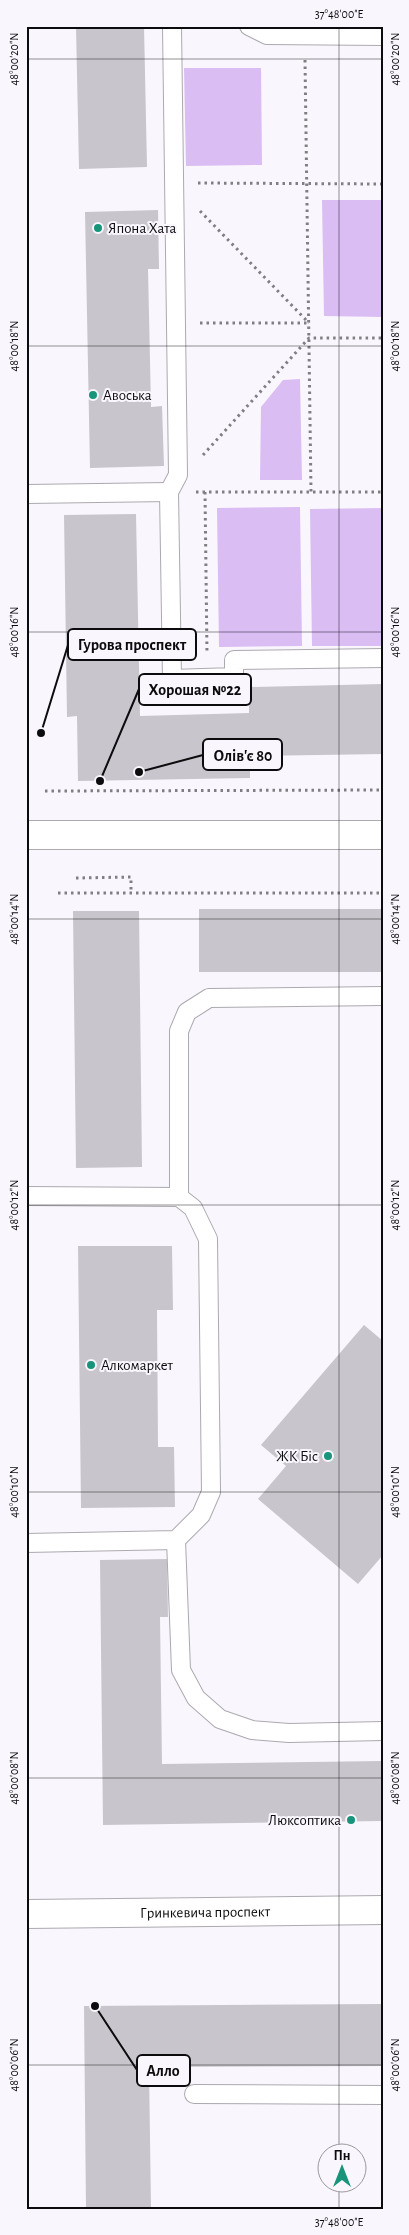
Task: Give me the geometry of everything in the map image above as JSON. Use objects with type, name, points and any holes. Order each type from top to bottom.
[{"type":"street","points":[[26,835],[383,835]]},
{"type":"street","name":"Гринкевича проспект","points":[[26,1914],[383,1910]]},
{"type":"lane","points":[[172,26],[178,475],[169,492],[172,679],[234,677],[234,660],[383,658]]},
{"type":"lane","points":[[249,26],[267,36],[383,36]]},
{"type":"lane","points":[[26,494],[169,492]]},
{"type":"lane","points":[[179,1197],[179,1031],[187,1012],[209,998],[383,996]]},
{"type":"lane","points":[[26,1196],[179,1197],[193,1208],[208,1239],[210,1492],[201,1515],[176,1540],[26,1543]]},
{"type":"lane","points":[[176,1540],[182,1670],[196,1698],[220,1719],[252,1730],[289,1733],[383,1730]]},
{"type":"lane","points":[[194,2094],[383,2095]]},
{"type":"path","points":[[304,37],[308,184],[311,492]]},
{"type":"path","points":[[173,183],[383,184]]},
{"type":"path","points":[[173,183],[309,323]]},
{"type":"path","points":[[176,323],[309,323]]},
{"type":"path","points":[[202,456],[310,338],[383,338]]},
{"type":"path","points":[[169,492],[383,492]]},
{"type":"path","points":[[205,492],[207,678]]},
{"type":"path","points":[[45,791],[383,790]]},
{"type":"path","points":[[76,878],[131,878],[131,893]]},
{"type":"path","points":[[58,893],[383,893]]},
{"type":"shaded area","points":[[184,68],[261,68],[262,165],[186,166]]},
{"type":"shaded area","points":[[322,200],[383,200],[383,317],[324,316]]},
{"type":"shaded area","points":[[300,379],[302,480],[260,480],[261,407],[283,380]]},
{"type":"shaded area","points":[[300,507],[302,646],[219,647],[217,508]]},
{"type":"shaded area","points":[[383,508],[383,646],[312,646],[310,509]]},
{"type":"building","points":[[76,26],[144,26],[147,167],[79,169]]},
{"type":"building","points":[[158,210],[159,269],[148,269],[151,407],[162,406],[164,466],[90,468],[85,212]]},
{"type":"building","points":[[136,514],[140,716],[249,713],[249,687],[383,684],[383,754],[250,756],[250,778],[78,781],[77,716],[67,717],[64,515]]},
{"type":"building","points":[[199,909],[383,909],[383,972],[199,972]]},
{"type":"building","points":[[73,911],[139,911],[142,1167],[76,1168]]},
{"type":"building","points":[[78,1246],[172,1246],[173,1310],[157,1310],[158,1447],[174,1447],[175,1507],[81,1508]]},
{"type":"building","name":"ЖК Біс","points":[[364,1325],[383,1341],[383,1555],[358,1584],[258,1499],[286,1466],[261,1445]]},
{"type":"building","points":[[167,1559],[168,1617],[160,1617],[162,1764],[383,1761],[383,1821],[103,1825],[100,1560]]},
{"type":"building","points":[[383,2004],[383,2066],[149,2067],[151,2209],[86,2209],[84,2006]]},
{"type":"place","name":"Япона Хата","points":[[98,228]]},
{"type":"place","name":"Авоська","points":[[93,395]]},
{"type":"place","name":"Гурова проспект","points":[[41,733]]},
{"type":"place","name":"Олів'є 80","points":[[139,772]]},
{"type":"place","name":"Хорошая №22","points":[[100,781]]},
{"type":"place","name":"Алкомаркет","points":[[91,1365]]},
{"type":"place","name":"ЖК Біс","points":[[328,1456]]},
{"type":"place","name":"Люксоптика","points":[[351,1820]]},
{"type":"place","name":"Алло","points":[[95,2006]]}]
